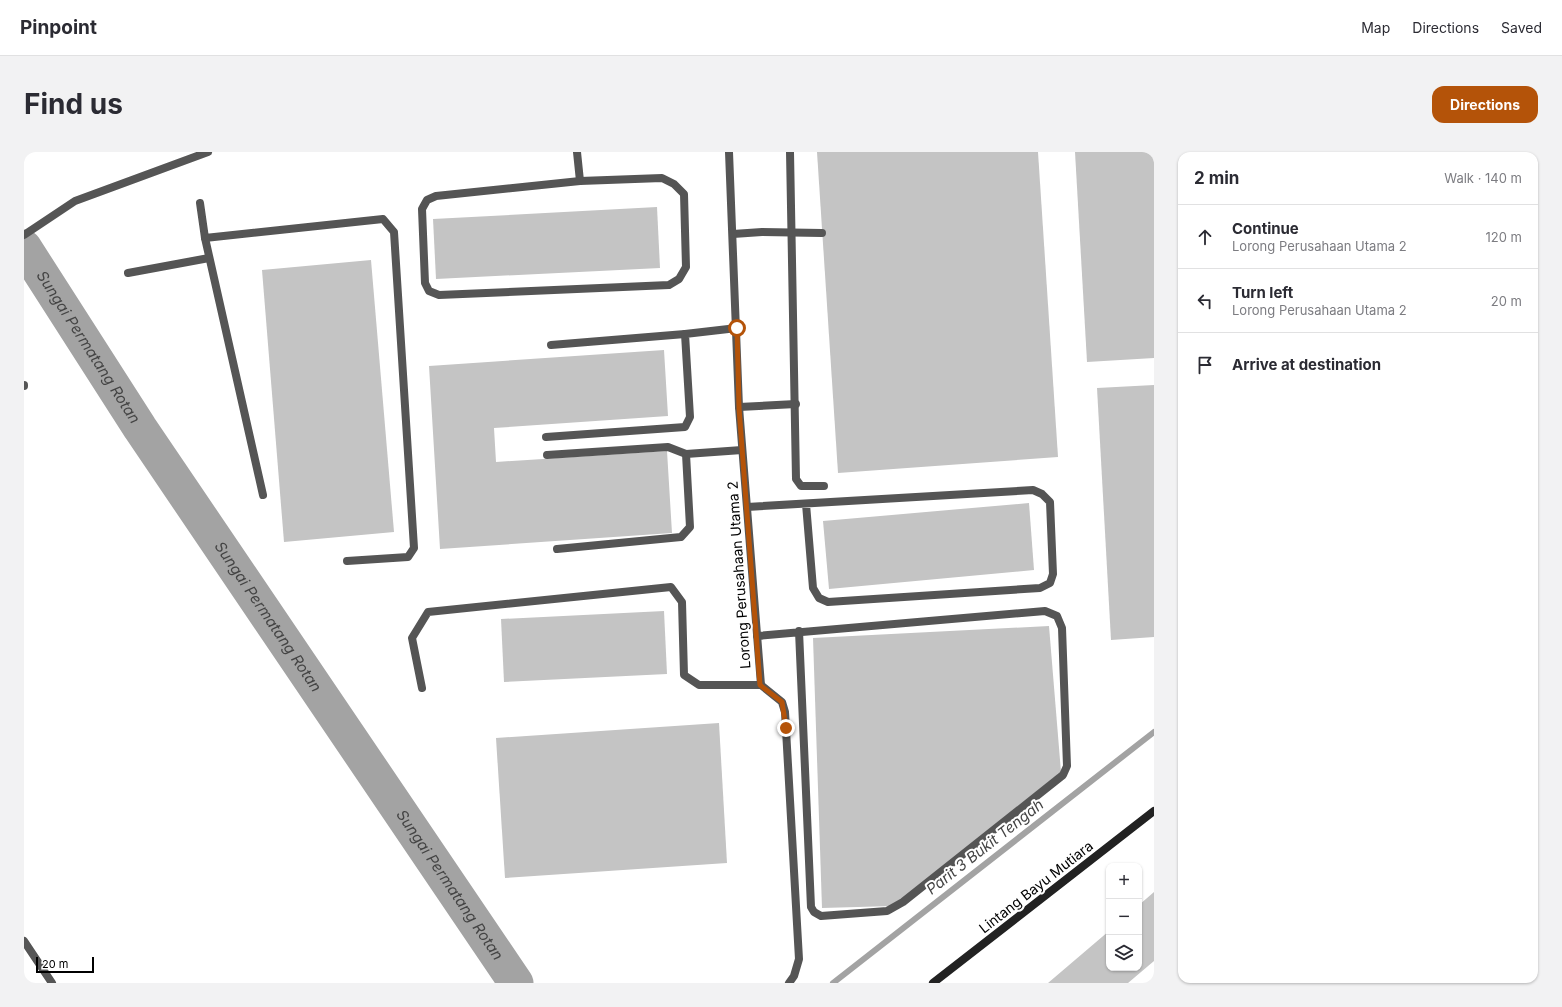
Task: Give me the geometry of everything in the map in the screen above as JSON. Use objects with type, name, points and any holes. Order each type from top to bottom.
[{"type":"street","points":[[24,235],[75,201],[208,152]]},
{"type":"street","points":[[577,152],[580,181]]},
{"type":"street","name":"Lorong Perusahaan Utama 2","points":[[729,152],[739,408],[748,507],[760,685],[782,702],[785,712],[799,959],[794,976],[789,983]]},
{"type":"street","points":[[790,152],[796,404],[796,479],[801,486],[824,486]]},
{"type":"street","points":[[662,178],[674,184],[684,194],[686,267],[679,279],[669,285],[661,286],[439,295],[429,291],[425,283],[422,209],[427,200],[436,196],[580,181],[662,178]]},
{"type":"street","points":[[200,203],[209,258],[263,496]]},
{"type":"street","points":[[205,238],[383,219],[394,232],[414,548],[408,557],[347,562]]},
{"type":"street","points":[[732,234],[762,232],[822,233]]},
{"type":"street","points":[[128,273],[209,258]]},
{"type":"street","points":[[552,345],[685,334],[737,328]]},
{"type":"street","points":[[546,436],[685,427],[690,417],[685,334]]},
{"type":"street","points":[[739,408],[796,404]]},
{"type":"street","points":[[547,454],[668,447],[686,454],[742,450]]},
{"type":"street","points":[[557,549],[682,537],[690,527],[686,454]]},
{"type":"street","points":[[748,507],[1033,490],[1042,494],[1050,502],[1053,574],[1050,583],[1040,588],[828,602],[819,598],[813,588],[806,504]]},
{"type":"street","points":[[422,688],[412,638],[428,612],[671,587],[682,602],[684,675],[699,685],[760,685]]},
{"type":"street","points":[[757,636],[799,631],[1045,611],[1057,616],[1062,628],[1067,766],[1063,775],[903,902],[887,911],[821,916],[814,912],[811,907],[799,631]]},
{"type":"street","name":"Lintang Bayu Mutiara","points":[[934,983],[1154,811]]},
{"type":"street","points":[[24,941],[52,983]]},
{"type":"building","points":[[817,152],[1038,152],[1058,457],[838,473]]},
{"type":"building","points":[[1075,152],[1154,152],[1154,358],[1087,362]]},
{"type":"building","points":[[657,207],[660,268],[436,279],[433,219]]},
{"type":"building","points":[[371,260],[394,532],[284,542],[262,270]]},
{"type":"building","points":[[664,350],[668,416],[494,428],[496,462],[667,451],[672,533],[440,549],[429,366]]},
{"type":"building","points":[[1154,385],[1154,637],[1111,640],[1097,388]]},
{"type":"building","points":[[1029,503],[1034,570],[829,589],[823,521]]},
{"type":"building","points":[[664,611],[667,674],[504,682],[501,619]]},
{"type":"building","points":[[1049,626],[1061,772],[893,906],[822,908],[813,638]]},
{"type":"building","points":[[719,723],[727,863],[505,878],[496,738]]},
{"type":"building","points":[[1154,892],[1154,961],[1128,983],[1048,983],[1106,934],[1106,971],[1142,971],[1142,902]]},
{"type":"waterway","name":"Sungai Permatang Rotan","points":[[24,247],[140,428],[516,983]]},
{"type":"waterway","name":"Parit 3 Bukit Tengah","points":[[833,983],[1154,732]]},
{"type":"route","points":[[737,328],[739,408],[748,507],[760,685],[782,702],[785,712],[786,728]]}]
